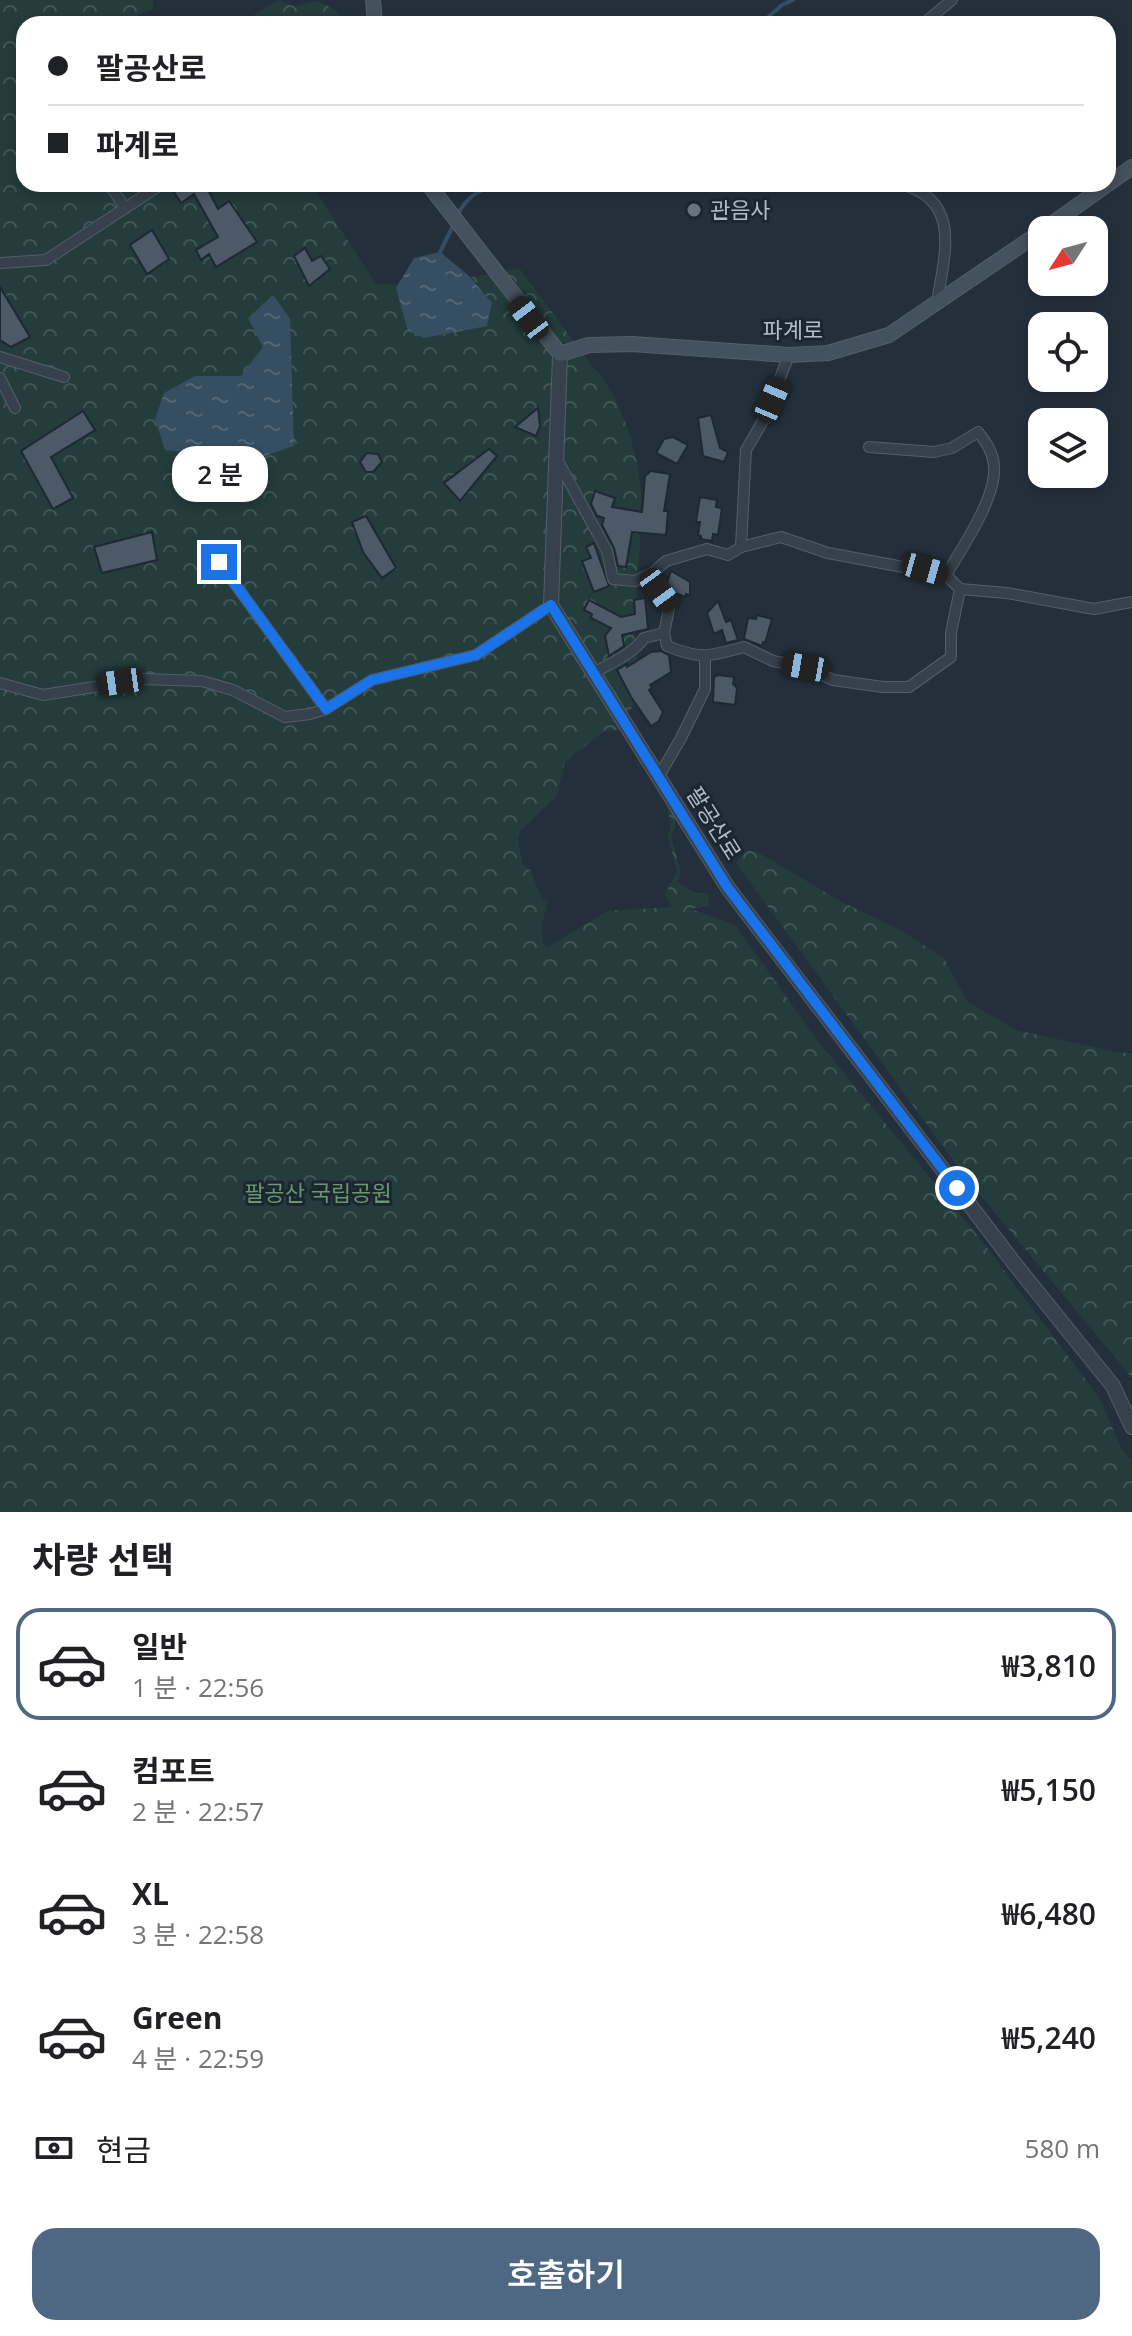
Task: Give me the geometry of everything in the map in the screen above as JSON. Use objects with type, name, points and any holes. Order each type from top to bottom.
[{"type":"main road","points":[[434,192],[560,354]]},
{"type":"main road","name":"파계로","points":[[1062,216],[1096,192]]},
{"type":"main road","name":"파계로","points":[[560,354],[589,345],[632,344],[789,355],[828,353],[889,335],[1028,240]]},
{"type":"street","points":[[933,16],[952,0]]},
{"type":"street","points":[[114,192],[125,208]]},
{"type":"street","points":[[0,263],[46,260],[150,192]]},
{"type":"street","points":[[921,192],[940,209],[946,237],[937,303]]},
{"type":"street","points":[[0,683],[43,695],[144,679],[202,681],[233,690],[285,717],[326,709],[372,680],[476,655],[551,605],[560,354]]},
{"type":"street","points":[[741,547],[746,450],[764,419],[789,355]]},
{"type":"street","points":[[0,357],[64,377]]},
{"type":"street","points":[[0,378],[15,408]]},
{"type":"street","points":[[869,447],[934,452],[952,448],[978,432],[989,446],[995,468],[990,490],[946,575]]},
{"type":"street","points":[[555,455],[607,551],[613,579],[635,581],[654,572]]},
{"type":"street","points":[[960,589],[951,633],[951,657],[909,687],[883,687],[833,680],[805,667],[773,661],[744,647],[705,657],[691,656],[667,646],[664,633],[670,604],[649,576],[666,561],[707,549],[728,555],[741,547],[781,537],[828,553],[946,575],[960,589],[1007,593],[1094,609],[1132,602]]},
{"type":"street","points":[[219,562],[326,709]]},
{"type":"street","name":"팔공산로","points":[[551,605],[728,888],[1004,1251],[1113,1386],[1132,1427]]},
{"type":"street","points":[[594,673],[634,652],[644,638],[664,633]]},
{"type":"street","points":[[659,776],[705,689],[705,657]]},
{"type":"green space","name":"팔공산 국립공원","points":[[0,0],[153,0],[153,9],[136,16],[16,16],[16,192],[316,192],[376,284],[430,283],[519,268],[611,392],[633,445],[641,496],[634,624],[644,690],[620,730],[604,731],[565,762],[557,796],[521,830],[518,837],[522,864],[531,871],[542,900],[548,900],[541,928],[544,945],[548,947],[607,911],[672,907],[665,894],[677,872],[668,836],[671,826],[665,797],[673,811],[676,826],[671,837],[681,872],[677,882],[693,892],[708,894],[709,906],[691,909],[735,925],[817,1040],[982,1241],[1100,1399],[1122,1450],[1132,1460],[1132,1512],[0,1512]]},
{"type":"green space","points":[[278,0],[294,6],[315,2],[339,16],[254,16]]},
{"type":"green space","points":[[748,850],[759,853],[842,902],[900,930],[944,958],[967,1001],[1016,1030],[1132,1053],[1132,1378],[963,1174],[736,863]]},
{"type":"water","points":[[440,252],[469,276],[492,303],[487,326],[424,338],[408,331],[396,288],[414,258]]},
{"type":"water","points":[[273,295],[290,319],[294,446],[195,479],[185,468],[191,453],[165,450],[155,419],[164,393],[195,376],[241,376],[263,347],[248,318]]},
{"type":"building","points":[[174,192],[209,192],[218,209],[229,201],[257,242],[216,267],[209,254],[201,260],[196,250],[218,237],[194,194],[181,203]]},
{"type":"building","points":[[152,230],[169,259],[147,274],[130,245]]},
{"type":"building","points":[[305,248],[312,261],[321,256],[330,269],[309,286],[294,256]]},
{"type":"building","points":[[0,287],[30,337],[11,347],[0,340]]},
{"type":"building","points":[[538,408],[540,426],[536,436],[515,427]]},
{"type":"building","points":[[83,411],[95,430],[51,457],[73,498],[53,509],[21,451]]},
{"type":"building","points":[[711,415],[720,448],[728,452],[724,462],[703,456],[698,418]]},
{"type":"building","points":[[673,437],[688,445],[677,464],[656,453],[664,439]]},
{"type":"building","points":[[489,449],[497,456],[460,501],[444,483]]},
{"type":"building","points":[[367,453],[378,454],[382,462],[373,472],[366,472],[360,462]]},
{"type":"building","points":[[651,471],[670,474],[664,511],[668,511],[666,535],[632,532],[626,567],[618,566],[614,548],[602,525],[604,518],[597,516],[591,504],[595,491],[615,498],[612,507],[642,512],[645,476]]},
{"type":"building","points":[[700,497],[717,500],[716,507],[722,508],[718,535],[713,534],[712,541],[701,539],[698,535],[700,522],[696,522]]},
{"type":"building","points":[[366,516],[396,568],[382,578],[363,552],[352,522]]},
{"type":"building","points":[[152,532],[157,560],[102,573],[94,547]]},
{"type":"building","points":[[594,543],[609,586],[594,592],[582,561],[591,558],[586,547]]},
{"type":"building","points":[[671,571],[690,582],[690,596],[670,591],[666,585]]},
{"type":"building","points":[[645,598],[648,629],[622,635],[624,646],[609,656],[605,636],[611,628],[591,618],[592,614],[584,610],[589,600],[621,617],[635,614],[634,600]]},
{"type":"building","points":[[718,601],[726,622],[731,620],[738,640],[726,643],[722,630],[714,634],[707,613]]},
{"type":"building","points":[[757,615],[772,619],[762,646],[744,639],[748,618],[756,619]]},
{"type":"building","points":[[661,651],[669,655],[671,672],[650,685],[652,688],[649,690],[663,712],[659,721],[651,726],[617,670],[651,652]]},
{"type":"building","points":[[714,677],[734,677],[733,684],[737,688],[735,705],[713,702]]},
{"type":"waterway","points":[[769,16],[793,0]]},
{"type":"waterway","points":[[458,214],[470,198],[479,192]]},
{"type":"waterway","points":[[440,252],[455,222]]},
{"type":"place","name":"관음사","points":[[694,210]]},
{"type":"route","points":[[219,562],[326,709],[372,680],[476,655],[551,605],[728,888],[957,1188]]}]
